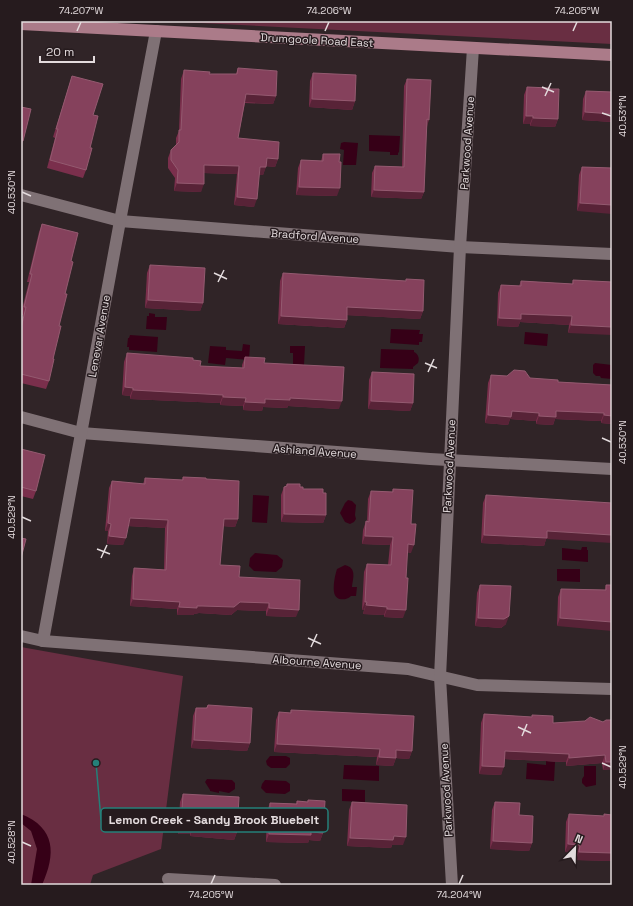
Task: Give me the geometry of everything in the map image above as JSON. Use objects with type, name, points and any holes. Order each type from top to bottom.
[{"type":"main road","name":"Drumgoole Road East","points":[[21,24],[612,55]]},
{"type":"street","name":"Lenevar Avenue","points":[[43,641],[156,31]]},
{"type":"street","name":"Parkwood Avenue","points":[[452,885],[440,676],[460,247],[473,48]]},
{"type":"street","name":"Bradford Avenue","points":[[21,195],[120,221],[460,247],[612,254]]},
{"type":"street","name":"Ashland Avenue","points":[[21,417],[81,433],[449,460],[612,469]]},
{"type":"street","name":"Albourne Avenue","points":[[21,636],[43,641],[408,669],[477,685],[612,690]]},
{"type":"street","points":[[168,879],[185,882],[275,885]]},
{"type":"shaded area","points":[[161,21],[612,21],[612,44]]},
{"type":"shaded area","points":[[369,135],[400,136],[398,155],[390,155],[390,152],[369,151]]},
{"type":"shaded area","points":[[341,143],[358,143],[356,165],[343,165],[344,150],[340,149]]},
{"type":"shaded area","points":[[149,313],[155,314],[155,317],[167,317],[166,330],[146,329],[147,316],[149,316]]},
{"type":"shaded area","points":[[391,329],[420,330],[419,334],[423,334],[422,342],[419,342],[419,345],[390,343]]},
{"type":"shaded area","points":[[525,332],[548,334],[547,346],[524,344]]},
{"type":"shaded area","points":[[130,335],[158,337],[157,352],[129,350],[129,347],[127,347],[128,338]]},
{"type":"shaded area","points":[[243,344],[250,345],[249,360],[226,358],[225,365],[208,363],[210,346],[226,347],[226,350],[242,351]]},
{"type":"shaded area","points":[[290,346],[305,346],[304,365],[293,364],[293,353],[290,353]]},
{"type":"shaded area","points":[[381,349],[414,350],[419,359],[418,363],[413,367],[413,369],[380,368]]},
{"type":"shaded area","points":[[595,363],[612,365],[612,379],[596,376],[593,373],[593,365]]},
{"type":"shaded area","points":[[253,495],[269,496],[267,523],[252,522]]},
{"type":"shaded area","points":[[348,500],[352,501],[356,505],[356,519],[350,524],[345,522],[340,513]]},
{"type":"shaded area","points":[[582,547],[587,547],[588,562],[562,560],[562,548],[581,550]]},
{"type":"shaded area","points":[[255,553],[277,555],[283,560],[282,567],[276,572],[254,571],[249,566],[250,558]]},
{"type":"shaded area","points":[[345,565],[349,566],[353,571],[352,587],[357,587],[356,596],[351,596],[346,599],[338,599],[335,595],[334,589],[335,577],[337,569]]},
{"type":"shaded area","points":[[557,569],[580,569],[580,582],[557,581]]},
{"type":"shaded area","points":[[21,647],[183,676],[161,849],[93,875],[90,885],[21,885]]},
{"type":"shaded area","points":[[270,756],[286,756],[290,758],[290,764],[286,768],[271,768],[267,765],[266,761]]},
{"type":"shaded area","points":[[546,761],[555,762],[554,781],[526,779],[527,763],[546,765]]},
{"type":"shaded area","points":[[344,765],[379,766],[379,781],[343,779]]},
{"type":"shaded area","points":[[584,766],[596,766],[596,785],[586,787],[582,783]]},
{"type":"shaded area","points":[[207,779],[232,780],[235,783],[235,789],[229,793],[210,791],[205,782]]},
{"type":"shaded area","points":[[265,780],[286,781],[290,784],[290,791],[285,794],[266,793],[261,788]]},
{"type":"shaded area","points":[[342,789],[365,790],[365,802],[342,801]]},
{"type":"shaded area","points":[[21,814],[33,820],[41,827],[47,834],[50,843],[50,863],[42,885],[31,885],[37,849],[31,831],[21,823]]},
{"type":"building","points":[[238,68],[277,71],[276,96],[246,94],[238,138],[279,142],[278,159],[267,158],[266,167],[260,167],[257,199],[237,197],[239,166],[204,165],[204,184],[177,183],[178,170],[171,160],[171,150],[179,142],[179,130],[181,130],[184,70],[210,72],[209,74],[237,74]]},
{"type":"building","points":[[313,73],[356,75],[355,101],[312,99]]},
{"type":"building","points":[[72,76],[103,84],[93,115],[98,116],[86,170],[50,160],[58,129],[56,129]]},
{"type":"building","points":[[407,79],[431,80],[429,120],[427,119],[424,192],[374,190],[375,166],[404,167]]},
{"type":"building","points":[[527,87],[559,89],[558,119],[533,118],[533,116],[526,116]]},
{"type":"building","points":[[586,91],[612,92],[612,114],[585,112]]},
{"type":"building","points":[[21,107],[31,109],[23,141],[21,140]]},
{"type":"building","points":[[323,154],[340,154],[340,188],[299,187],[301,160],[323,161]]},
{"type":"building","points":[[582,167],[612,168],[612,205],[580,203]]},
{"type":"building","points":[[42,224],[78,233],[71,261],[73,262],[65,294],[67,294],[59,326],[61,326],[49,381],[21,374],[21,328],[26,307],[24,307],[32,274],[30,274]]},
{"type":"building","points":[[150,265],[205,268],[203,303],[148,300]]},
{"type":"building","points":[[283,273],[406,281],[406,279],[424,280],[423,311],[347,307],[347,320],[281,316]]},
{"type":"building","points":[[573,280],[612,282],[612,327],[571,325],[572,316],[521,314],[521,319],[499,318],[501,285],[521,286],[521,281],[573,284]]},
{"type":"building","points":[[127,353],[193,358],[193,360],[201,361],[200,366],[244,368],[245,357],[265,358],[264,363],[344,367],[342,401],[290,398],[290,400],[265,399],[265,403],[245,402],[246,398],[223,397],[223,395],[133,390],[133,388],[125,387]]},
{"type":"building","points":[[514,370],[525,371],[530,378],[558,380],[558,382],[612,385],[612,416],[604,415],[604,413],[556,411],[556,417],[539,416],[539,413],[512,411],[511,417],[488,415],[491,375],[507,376]]},
{"type":"building","points":[[372,372],[414,374],[413,403],[371,401]]},
{"type":"building","points":[[21,449],[45,455],[36,491],[21,487]]},
{"type":"building","points":[[183,477],[239,481],[238,519],[224,519],[220,565],[240,566],[239,577],[300,580],[299,610],[269,608],[269,603],[240,602],[234,607],[197,606],[197,608],[179,607],[180,602],[133,599],[134,568],[166,570],[168,520],[130,518],[126,538],[109,536],[111,524],[108,523],[112,481],[145,484],[145,478],[183,480]]},
{"type":"building","points":[[287,484],[300,484],[300,487],[303,487],[303,489],[323,489],[323,493],[326,493],[326,515],[284,514],[284,487],[287,486]]},
{"type":"building","points":[[393,489],[413,490],[411,524],[416,524],[414,545],[408,544],[406,610],[387,609],[387,607],[366,605],[367,602],[365,602],[367,564],[391,565],[393,537],[365,536],[366,521],[369,522],[371,491],[393,492]]},
{"type":"building","points":[[486,495],[612,503],[612,535],[547,531],[547,538],[484,535]]},
{"type":"building","points":[[21,538],[26,539],[21,558]]},
{"type":"building","points":[[480,585],[511,586],[509,616],[504,619],[478,618]]},
{"type":"building","points":[[606,585],[612,585],[612,622],[560,618],[561,589],[606,590]]},
{"type":"building","points":[[208,705],[252,708],[250,743],[194,740],[196,708],[207,708]]},
{"type":"building","points":[[291,710],[414,716],[412,751],[396,750],[396,758],[379,757],[380,749],[277,744],[279,712],[291,713]]},
{"type":"building","points":[[484,714],[532,717],[532,715],[553,716],[553,723],[585,721],[590,717],[603,722],[606,720],[611,720],[612,762],[606,762],[605,755],[569,758],[569,754],[505,751],[504,767],[482,766]]},
{"type":"building","points":[[183,794],[239,797],[237,832],[193,828],[193,826],[181,825]]},
{"type":"building","points":[[308,800],[325,801],[323,833],[311,832],[311,835],[269,834],[270,803],[297,804],[297,801],[308,802]]},
{"type":"building","points":[[352,802],[407,805],[406,837],[394,836],[393,840],[350,838]]},
{"type":"building","points":[[495,802],[520,803],[519,815],[533,816],[532,843],[493,841]]},
{"type":"building","points":[[569,814],[612,815],[612,853],[579,852],[580,845],[568,844]]},
{"type":"place","name":"Lemon Creek - Sandy Brook Bluebelt","points":[[96,763]]}]
